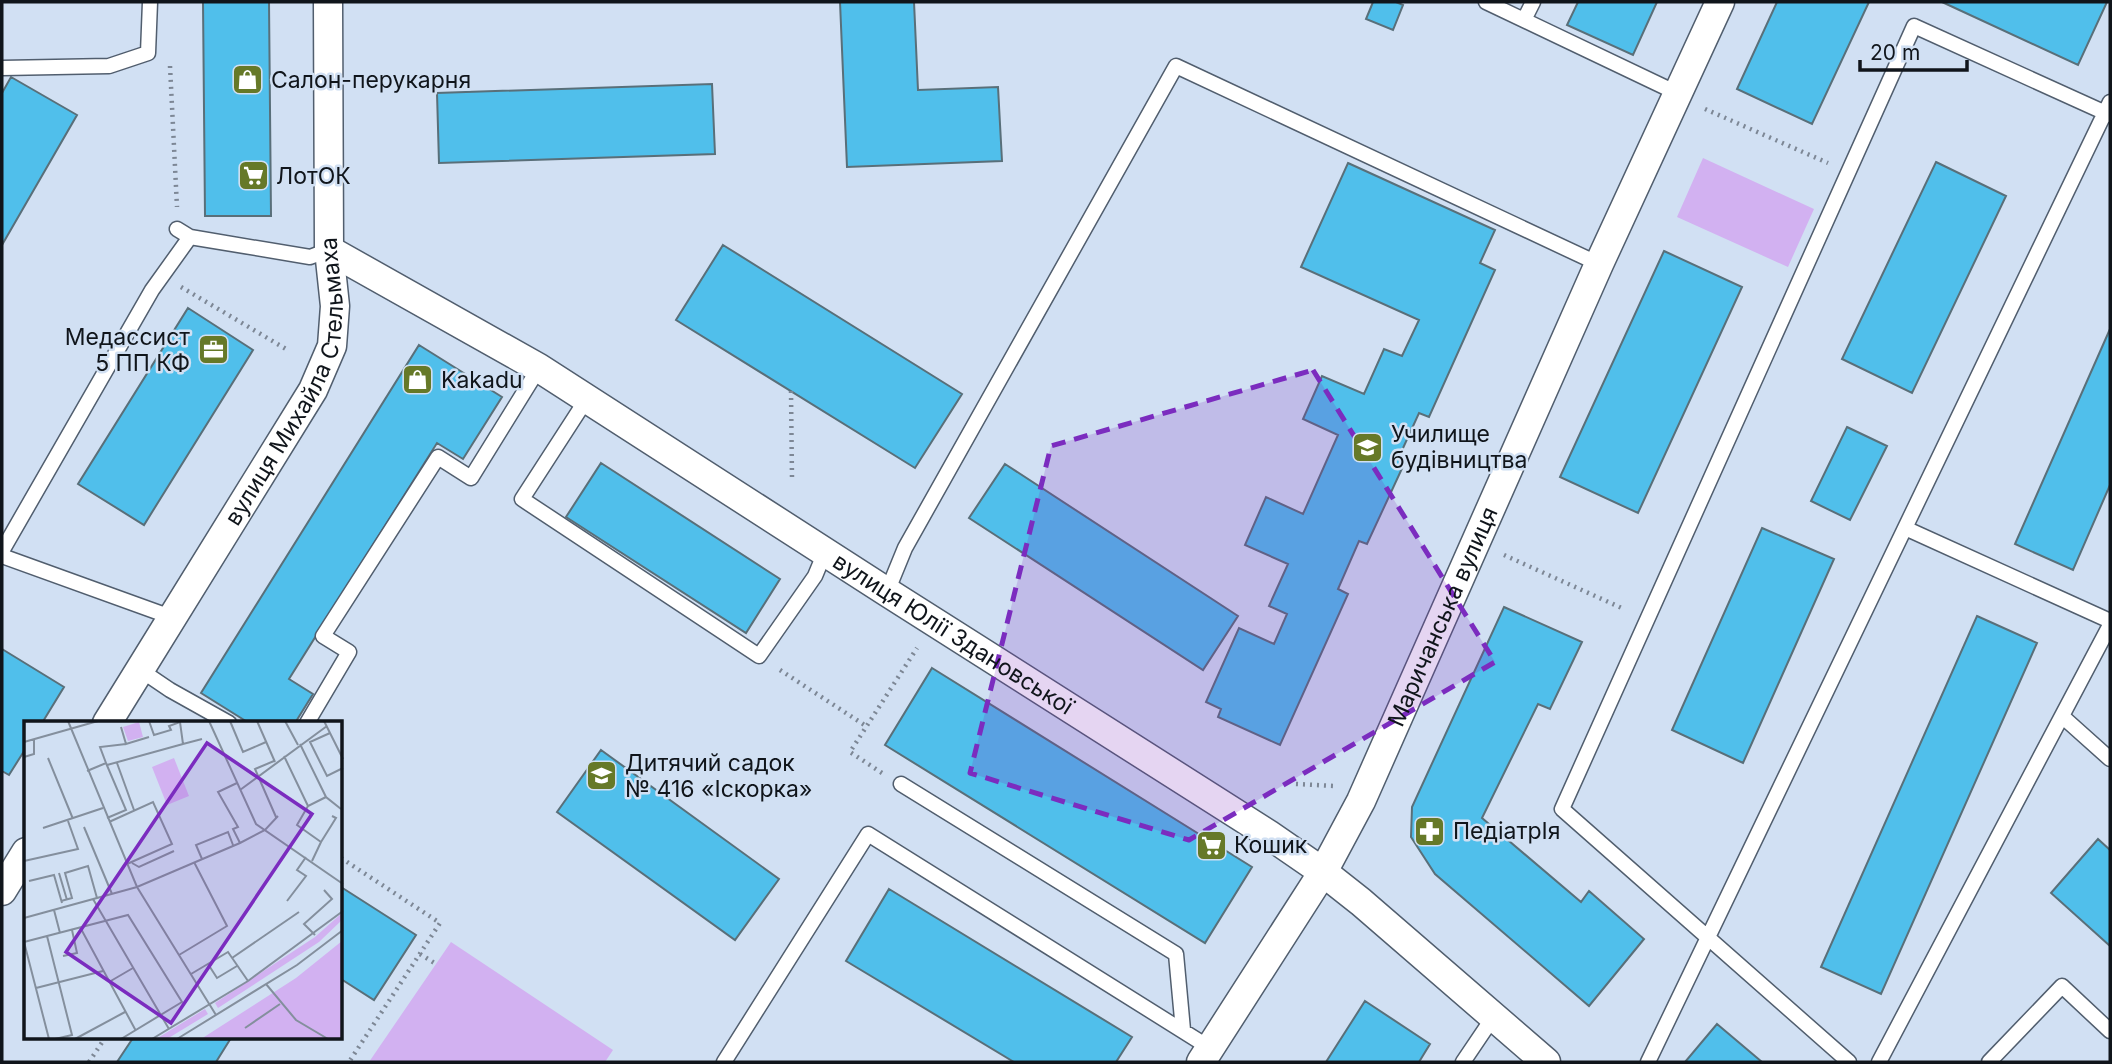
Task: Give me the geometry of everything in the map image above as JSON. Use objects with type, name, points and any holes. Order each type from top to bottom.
[{"type":"street","name":"вулиця Михайла Стельмаха","points":[[108,721],[313,390],[332,346],[335,306],[328,250],[328,2]]},
{"type":"street","name":"Маричанська вулиця","points":[[1206,1055],[1323,872],[1361,801],[1599,264],[1720,2]]},
{"type":"street","name":"вулиця Юлії Здановської","points":[[328,250],[540,368],[586,400],[1268,834],[1361,902],[1546,1062]]},
{"type":"street","points":[[2,891],[24,855]]},
{"type":"lane","points":[[2,68],[109,66],[148,53],[150,2]]},
{"type":"lane","points":[[1486,2],[1677,93]]},
{"type":"lane","points":[[1524,19],[1533,2]]},
{"type":"lane","points":[[1648,1062],[1708,937],[1905,528],[2109,110],[1914,26],[1562,809],[1708,937],[1849,1062]]},
{"type":"lane","points":[[887,592],[905,548],[1176,66],[1599,264]]},
{"type":"lane","points":[[177,229],[190,237],[310,257],[328,250]]},
{"type":"lane","points":[[171,617],[2,554],[152,290],[190,237]]},
{"type":"lane","points":[[308,721],[349,652],[323,636],[438,457],[471,478],[540,368]]},
{"type":"lane","points":[[586,400],[522,499],[759,656],[815,576],[825,552]]},
{"type":"lane","points":[[1879,1062],[2063,717],[2110,623],[1905,528]]},
{"type":"lane","points":[[139,669],[225,721]]},
{"type":"lane","points":[[2063,717],[2110,759]]},
{"type":"lane","points":[[901,784],[1176,954],[1183,1030]]},
{"type":"lane","points":[[724,1062],[868,834],[1183,1030],[1206,1055]]},
{"type":"lane","points":[[1989,1062],[2062,986],[2110,1031]]},
{"type":"lane","points":[[1463,1062],[1494,1016]]},
{"type":"path","points":[[170,56],[177,178]]},
{"type":"path","points":[[1702,108],[1848,172]]},
{"type":"path","points":[[162,276],[286,349]]},
{"type":"path","points":[[790,391],[792,479]]},
{"type":"path","points":[[1501,554],[1647,620]]},
{"type":"path","points":[[901,784],[850,752],[921,643]]},
{"type":"path","points":[[759,656],[866,726]]},
{"type":"path","points":[[1296,784],[1338,787]]},
{"type":"path","points":[[343,859],[440,923],[349,1062]]},
{"type":"path","points":[[420,954],[436,964]]},
{"type":"path","points":[[89,1062],[104,1040]]},
{"type":"highlighted area","points":[[1313,370],[1495,662],[1189,840],[970,773],[1051,446]]},
{"type":"shaded area","points":[[1703,158],[1814,209],[1788,267],[1677,217]]},
{"type":"shaded area","points":[[451,942],[613,1050],[605,1062],[369,1062]]},
{"type":"building","points":[[203,2],[269,2],[271,216],[205,216]]},
{"type":"building","points":[[840,2],[914,2],[918,90],[998,87],[1002,161],[847,167]]},
{"type":"building","points":[[1373,2],[1396,2],[1403,5],[1393,30],[1366,19]]},
{"type":"building","points":[[1578,2],[1657,2],[1633,55],[1567,25]]},
{"type":"building","points":[[1777,2],[1869,2],[1812,124],[1737,89]]},
{"type":"building","points":[[1942,2],[2107,2],[2078,65]]},
{"type":"building","points":[[11,77],[77,115],[2,245],[2,93]]},
{"type":"building","points":[[712,84],[715,154],[439,163],[437,93]]},
{"type":"building","points":[[1936,162],[2006,196],[1912,393],[1842,359]]},
{"type":"building","name":"Училище будівництва","points":[[1348,163],[1495,230],[1480,263],[1495,270],[1429,417],[1419,413],[1398,459],[1405,462],[1367,544],[1359,541],[1338,589],[1348,594],[1280,745],[1218,717],[1221,709],[1206,702],[1239,628],[1274,644],[1287,614],[1269,606],[1288,564],[1245,545],[1266,497],[1303,514],[1338,435],[1303,419],[1322,376],[1364,394],[1384,349],[1402,356],[1419,320],[1301,267]]},
{"type":"building","points":[[723,245],[962,394],[915,468],[676,320]]},
{"type":"building","points":[[1664,251],[1742,287],[1638,513],[1560,477]]},
{"type":"building","points":[[188,308],[253,350],[144,525],[78,484]]},
{"type":"building","points":[[2110,329],[2110,485],[2073,570],[2015,544]]},
{"type":"building","points":[[419,345],[502,397],[463,459],[437,443],[289,679],[313,694],[296,721],[246,721],[201,693]]},
{"type":"building","points":[[1847,427],[1887,446],[1850,520],[1811,501]]},
{"type":"building","points":[[601,463],[780,579],[746,633],[566,517]]},
{"type":"building","points":[[1005,464],[1238,616],[1203,670],[969,518]]},
{"type":"building","points":[[1762,528],[1834,559],[1743,763],[1672,730]]},
{"type":"building","points":[[1504,607],[1582,642],[1550,709],[1538,704],[1482,818],[1581,902],[1589,891],[1644,939],[1589,1006],[1435,874],[1411,837],[1412,807]]},
{"type":"building","points":[[1977,616],[2037,643],[1881,994],[1821,967]]},
{"type":"building","points":[[2,649],[64,687],[43,721],[24,721],[24,751],[9,775],[2,771]]},
{"type":"building","points":[[932,668],[1252,867],[1205,943],[885,745]]},
{"type":"building","points":[[601,750],[779,879],[735,940],[557,812]]},
{"type":"building","points":[[2098,839],[2110,850],[2110,946],[2051,893]]},
{"type":"building","points":[[343,888],[416,935],[374,1000],[343,980]]},
{"type":"building","points":[[889,889],[1132,1037],[1116,1062],[1014,1062],[846,961]]},
{"type":"building","points":[[1365,1001],[1430,1044],[1419,1062],[1326,1062]]},
{"type":"building","points":[[1717,1024],[1762,1062],[1685,1062]]},
{"type":"building","points":[[132,1040],[230,1040],[216,1062],[117,1062]]},
{"type":"place","name":"Салон-перукарня","points":[[248,80]]},
{"type":"place","name":"ЛотОК","points":[[253,176]]},
{"type":"place","name":"Медассист 5 ПП КФ","points":[[213,350]]},
{"type":"place","name":"Kakadu","points":[[418,380]]},
{"type":"place","name":"Училище будівництва","points":[[1368,447]]},
{"type":"place","name":"Дитячий садок № 416 «Іскорка»","points":[[602,776]]},
{"type":"place","name":"ПедіатрІя","points":[[1430,831]]},
{"type":"place","name":"Кошик","points":[[1211,845]]}]
